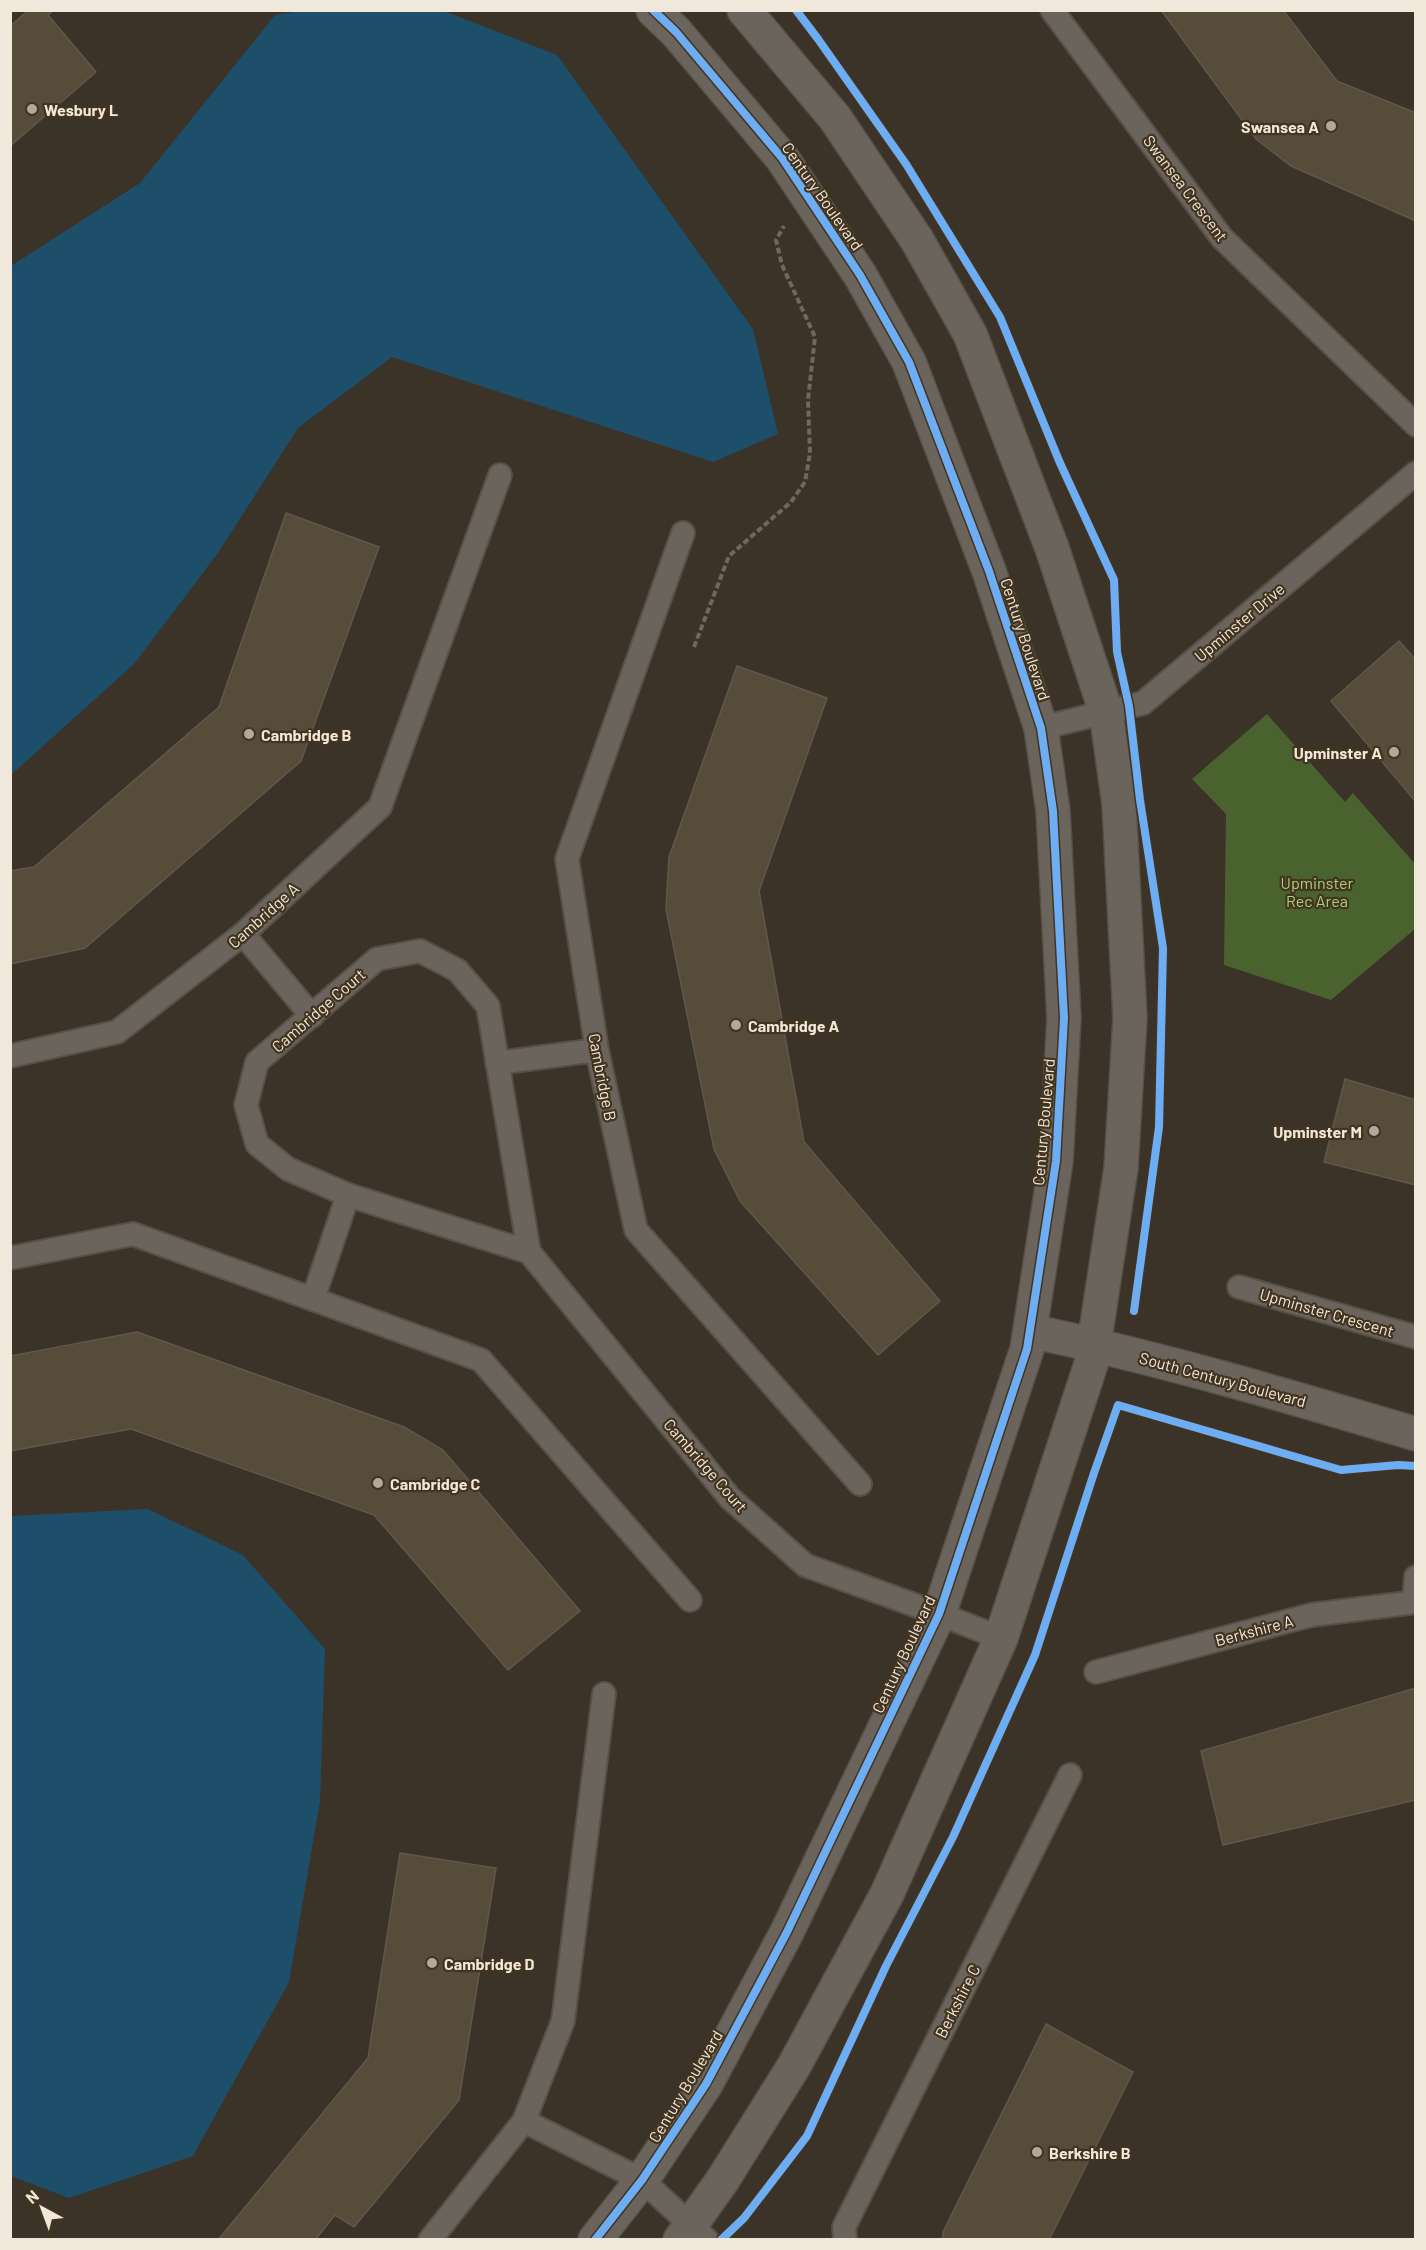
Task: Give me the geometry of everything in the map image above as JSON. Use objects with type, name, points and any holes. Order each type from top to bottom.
[{"type":"street","name":"Century Boulevard","points":[[595,2240],[642,2180],[706,2084],[787,1932],[939,1614],[1027,1349],[1056,1161],[1064,1018],[1053,811],[1041,728],[989,571],[909,362],[860,275],[782,158],[676,32],[652,10]]},
{"type":"street","points":[[693,2235],[722,2181],[794,2066],[887,1894],[1001,1638],[1091,1364],[1121,1168],[1130,1018],[1119,804],[1106,712],[1052,548],[970,334],[917,240],[835,118],[744,10]]},
{"type":"street","name":"South Century Boulevard","points":[[1029,1331],[1094,1344],[1246,1383],[1416,1434]]},
{"type":"lane","name":"Swansea Crescent","points":[[1053,10],[1222,238],[1416,425]]},
{"type":"lane","name":"Upminster Drive","points":[[1041,728],[1143,703],[1416,473]]},
{"type":"lane","name":"Cambridge A","points":[[10,1056],[117,1032],[243,934],[380,807],[500,475]]},
{"type":"lane","name":"Cambridge B","points":[[683,533],[567,859],[597,1050],[636,1230],[860,1484]]},
{"type":"lane","points":[[243,934],[312,1016]]},
{"type":"lane","name":"Cambridge Court","points":[[529,1252],[348,1195],[288,1169],[257,1144],[246,1105],[257,1062],[377,960],[420,951],[457,970],[488,1006],[529,1252],[730,1498],[805,1565],[1001,1638]]},
{"type":"lane","points":[[497,1063],[597,1050]]},
{"type":"lane","points":[[313,1299],[348,1195]]},
{"type":"lane","points":[[10,1258],[133,1234],[481,1360],[690,1600]]},
{"type":"lane","name":"Upminster Crescent","points":[[1239,1287],[1416,1337]]},
{"type":"lane","points":[[1415,1602],[1416,1577]]},
{"type":"lane","name":"Berkshire A","points":[[1096,1672],[1311,1615],[1415,1602]]},
{"type":"lane","points":[[430,2240],[524,2121],[562,2021],[604,1694]]},
{"type":"lane","name":"Berkshire C","points":[[844,2233],[1070,1775]]},
{"type":"lane","points":[[524,2121],[642,2180],[693,2235]]},
{"type":"path","points":[[694,647],[729,556],[791,502],[805,482],[810,453],[808,400],[815,337],[782,265],[776,240],[786,223]]},
{"type":"green space","name":"Upminster Rec Area","points":[[1267,714],[1345,802],[1353,793],[1415,864],[1415,929],[1331,1000],[1224,965],[1226,814],[1192,779]]},
{"type":"water","points":[[307,10],[444,11],[557,55],[753,329],[778,434],[713,462],[392,357],[298,428],[218,553],[134,664],[11,775],[11,266],[140,183],[275,15]]},
{"type":"water","points":[[148,1509],[243,1555],[325,1649],[320,1801],[289,1982],[193,2156],[69,2198],[11,2176],[11,1516]]},
{"type":"building","name":"Wesbury L","points":[[29,10],[54,10],[48,15],[96,72],[10,146],[10,26]]},
{"type":"building","name":"Swansea A","points":[[1161,10],[1283,10],[1337,81],[1416,113],[1416,221],[1291,166],[1256,139]]},
{"type":"building","name":"Cambridge B","points":[[286,513],[379,547],[301,761],[85,948],[10,964],[10,871],[34,867],[219,707]]},
{"type":"building","name":"Upminster A","points":[[1399,641],[1416,660],[1416,802],[1331,701]]},
{"type":"building","name":"Cambridge A","points":[[737,666],[827,698],[759,891],[804,1142],[940,1301],[878,1355],[740,1201],[714,1149],[666,909],[669,857]]},
{"type":"building","name":"Upminster M","points":[[1345,1079],[1416,1100],[1416,1185],[1324,1162]]},
{"type":"building","name":"Cambridge C","points":[[137,1332],[404,1427],[443,1450],[580,1611],[508,1670],[374,1515],[131,1429],[10,1451],[10,1356]]},
{"type":"building","points":[[1416,1688],[1416,1800],[1223,1845],[1201,1751]]},
{"type":"building","name":"Cambridge D","points":[[400,1853],[496,1868],[459,2100],[354,2227],[335,2215],[315,2240],[218,2240],[368,2058]]},
{"type":"building","name":"Berkshire B","points":[[1046,2024],[1133,2072],[1049,2240],[943,2240],[943,2232]]},
{"type":"cycle path","points":[[595,2240],[642,2180],[706,2084],[787,1932],[939,1614],[1027,1349],[1056,1161],[1064,1018],[1053,811],[1041,728],[989,571],[909,362],[860,275],[782,158],[676,32],[653,10]]},
{"type":"cycle path","points":[[796,10],[906,164],[1000,317],[1060,463],[1114,580],[1117,652],[1129,706],[1140,800],[1163,948],[1159,1127],[1134,1311]]},
{"type":"cycle path","points":[[721,2240],[744,2218],[807,2136],[886,1966],[953,1837],[1035,1655],[1118,1405],[1341,1470],[1398,1465],[1416,1466]]},
{"type":"place","name":"Wesbury L","points":[[32,109]]},
{"type":"place","name":"Swansea A","points":[[1331,126]]},
{"type":"place","name":"Cambridge B","points":[[249,734]]},
{"type":"place","name":"Upminster A","points":[[1394,752]]},
{"type":"place","name":"Cambridge A","points":[[736,1025]]},
{"type":"place","name":"Upminster M","points":[[1374,1131]]},
{"type":"place","name":"Cambridge C","points":[[378,1483]]},
{"type":"place","name":"Cambridge D","points":[[432,1963]]},
{"type":"place","name":"Berkshire B","points":[[1037,2152]]}]
